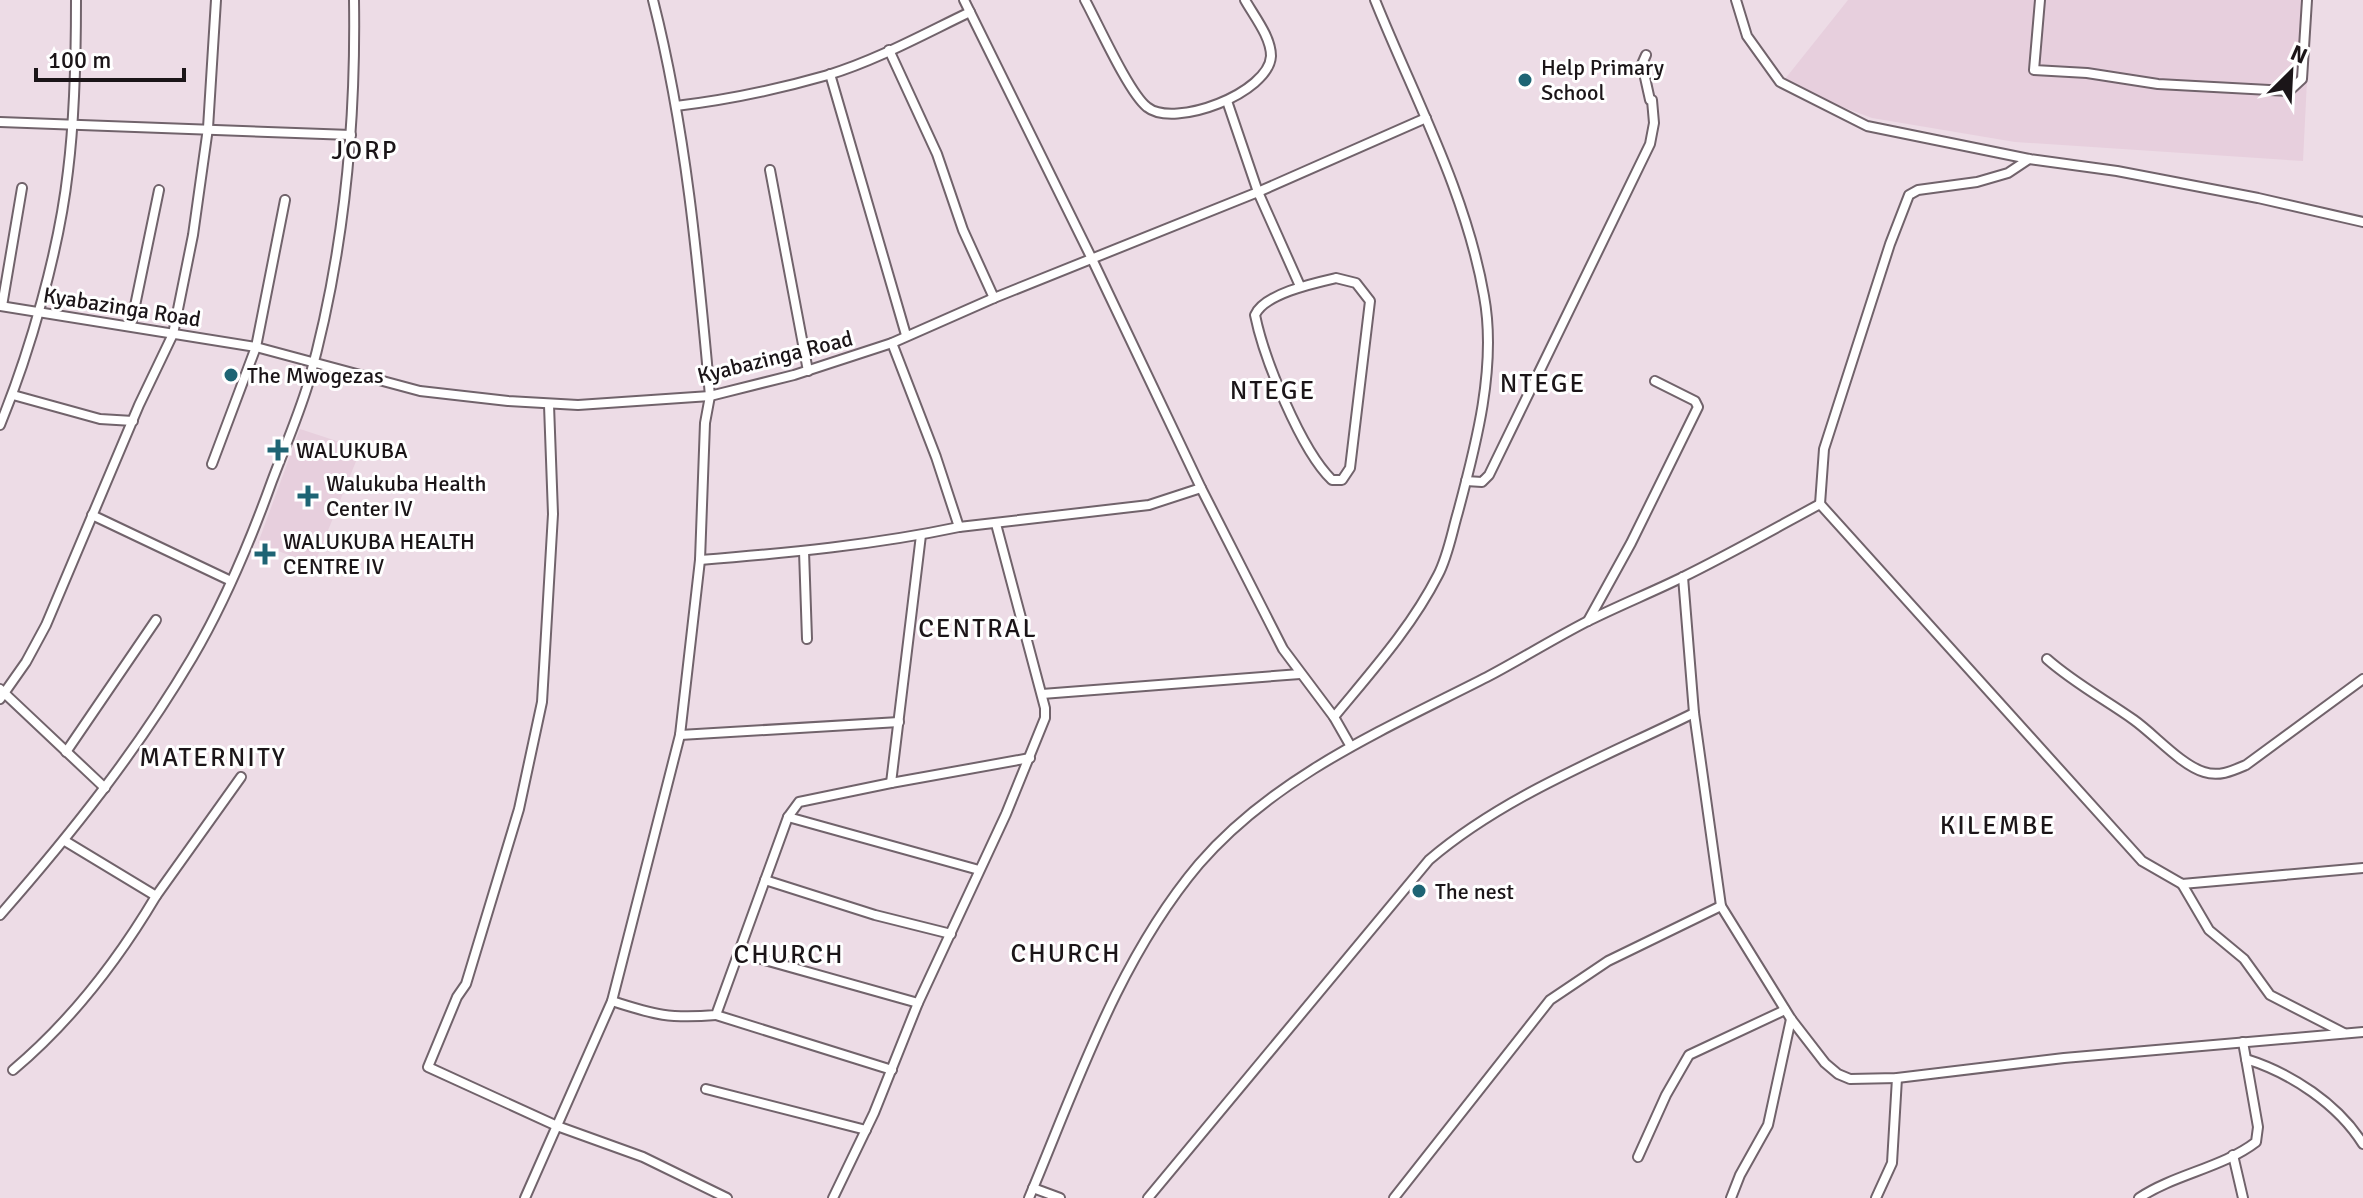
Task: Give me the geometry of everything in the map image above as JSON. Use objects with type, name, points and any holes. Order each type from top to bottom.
[{"type":"street","points":[[0,425],[13,395],[37,311],[68,175],[73,124],[76,0]]},
{"type":"street","points":[[105,788],[2,694],[46,625],[173,334],[193,235],[208,128],[216,0]]},
{"type":"street","points":[[0,915],[65,841],[105,788],[193,657],[252,536],[307,388],[342,226],[351,135],[354,0]]},
{"type":"street","points":[[525,1198],[612,1001],[680,735],[700,560],[705,423],[710,396],[702,305],[676,106],[653,0]]},
{"type":"street","points":[[964,0],[1201,488],[1283,649],[1334,717],[1350,745]]},
{"type":"street","points":[[1085,0],[1144,106],[1168,116],[1227,101],[1259,80],[1271,55],[1267,40],[1245,0]]},
{"type":"street","points":[[1334,717],[1411,621],[1440,573],[1478,438],[1487,360],[1485,298],[1464,217],[1426,118],[1375,0]]},
{"type":"street","points":[[1736,0],[1747,36],[1780,82],[1867,126],[2029,159],[2148,177],[2363,222]]},
{"type":"street","points":[[2040,0],[2034,70],[2087,73],[2158,84],[2289,91],[2302,79],[2307,0]]},
{"type":"street","points":[[676,106],[714,102],[830,74],[970,12]]},
{"type":"street","points":[[889,50],[937,154],[963,230],[994,298]]},
{"type":"street","points":[[1466,481],[1482,482],[1489,475],[1650,144],[1654,123],[1652,100],[1642,64],[1646,55]]},
{"type":"street","points":[[830,74],[906,335]]},
{"type":"street","points":[[1227,101],[1258,192],[1300,286]]},
{"type":"street","name":"Kyabazinga Road","points":[[1,306],[256,347],[420,391],[549,405],[710,396],[808,371],[892,343],[994,298],[1258,192],[1426,118]]},
{"type":"street","points":[[0,122],[351,135]]},
{"type":"street","points":[[2029,159],[2008,173],[1977,182],[1918,190],[1909,195],[1890,244],[1824,449],[1820,504],[2142,861],[2182,884],[2209,930],[2244,959],[2270,995],[2346,1034]]},
{"type":"street","points":[[770,170],[808,371]]},
{"type":"street","points":[[1,306],[22,188]]},
{"type":"street","points":[[131,325],[159,190]]},
{"type":"street","points":[[212,464],[256,347],[285,200]]},
{"type":"street","points":[[1336,278],[1346,279],[1356,283],[1370,301],[1350,468],[1342,480],[1332,480],[1317,465],[1283,395],[1256,319],[1256,312],[1262,305],[1300,286],[1336,278]]},
{"type":"street","points":[[892,343],[959,527]]},
{"type":"street","points":[[1587,621],[1631,543],[1698,407],[1695,401],[1655,381]]},
{"type":"street","points":[[13,395],[100,419],[133,421]]},
{"type":"street","points":[[549,405],[553,514],[542,702],[519,809],[466,984],[457,997],[428,1067],[557,1126],[643,1157],[727,1198]]},
{"type":"street","points":[[700,560],[804,551],[959,527],[1149,505],[1201,488]]},
{"type":"street","points":[[1029,1198],[1098,1033],[1141,949],[1199,864],[1235,828],[1301,777],[1350,745],[1490,675],[1587,621],[1683,577],[1820,504]]},
{"type":"street","points":[[92,515],[231,581]]},
{"type":"street","points":[[833,1198],[866,1130],[918,1003],[1030,758],[1045,718],[1042,694],[996,524]]},
{"type":"street","points":[[891,783],[921,535]]},
{"type":"street","points":[[804,551],[807,639]]},
{"type":"street","points":[[1683,577],[1694,713],[1721,906],[1791,1019],[1825,1063],[1838,1074],[1850,1079],[1897,1078],[2064,1058],[2363,1032]]},
{"type":"street","points":[[66,752],[156,620]]},
{"type":"street","points":[[2047,659],[2062,673],[2134,720],[2187,763],[2215,774],[2225,774],[2246,765],[2363,679]]},
{"type":"street","points":[[1042,694],[1300,674]]},
{"type":"street","points":[[1148,1198],[1429,860],[1501,809],[1694,713]]},
{"type":"street","points":[[680,735],[899,722]]},
{"type":"street","points":[[716,1015],[788,817],[799,802],[1030,758]]},
{"type":"street","points":[[13,1070],[60,1024],[114,960],[241,777]]},
{"type":"street","points":[[788,817],[979,870]]},
{"type":"street","points":[[65,841],[156,896]]},
{"type":"street","points":[[2182,884],[2363,868]]},
{"type":"street","points":[[765,880],[875,915],[951,934]]},
{"type":"street","points":[[1394,1198],[1550,1000],[1608,961],[1721,906]]},
{"type":"street","points":[[740,953],[918,1003]]},
{"type":"street","points":[[612,1001],[660,1016],[716,1015],[892,1070]]},
{"type":"street","points":[[1638,1157],[1666,1095],[1689,1055],[1785,1010]]},
{"type":"street","points":[[1731,1198],[1768,1125],[1791,1019]]},
{"type":"street","points":[[2139,1198],[2256,1142],[2258,1136],[2243,1042]]},
{"type":"street","points":[[2246,1059],[2290,1077],[2307,1089],[2356,1132],[2363,1144]]},
{"type":"street","points":[[1876,1198],[1892,1163],[1897,1078]]},
{"type":"street","points":[[706,1089],[866,1130]]},
{"type":"street","points":[[2233,1155],[2243,1198]]},
{"type":"street","points":[[1033,1188],[1060,1198]]},
{"type":"shaded area","points":[[1848,0],[2311,0],[2303,161],[2015,142],[1872,118],[1781,84]]},
{"type":"shaded area","name":"Walukuba Health Center IV","points":[[300,429],[361,449],[314,565],[258,543]]},
{"type":"place","name":"Help Primary School","points":[[1525,80]]},
{"type":"place","name":"The Mwogezas","points":[[231,375]]},
{"type":"place","name":"WALUKUBA","points":[[278,450]]},
{"type":"place","name":"Walukuba Health Center IV","points":[[308,496]]},
{"type":"place","name":"WALUKUBA HEALTH CENTRE IV","points":[[265,554]]},
{"type":"place","name":"The nest","points":[[1419,891]]},
{"type":"district","name":"JORP","points":[[365,151]]},
{"type":"district","name":"NTEGE","points":[[1543,384]]},
{"type":"district","name":"NTEGE","points":[[1273,391]]},
{"type":"district","name":"CENTRAL","points":[[978,629]]},
{"type":"district","name":"MATERNITY","points":[[213,758]]},
{"type":"district","name":"KILEMBE","points":[[1998,826]]},
{"type":"district","name":"CHURCH","points":[[1066,954]]},
{"type":"district","name":"CHURCH","points":[[789,955]]}]
